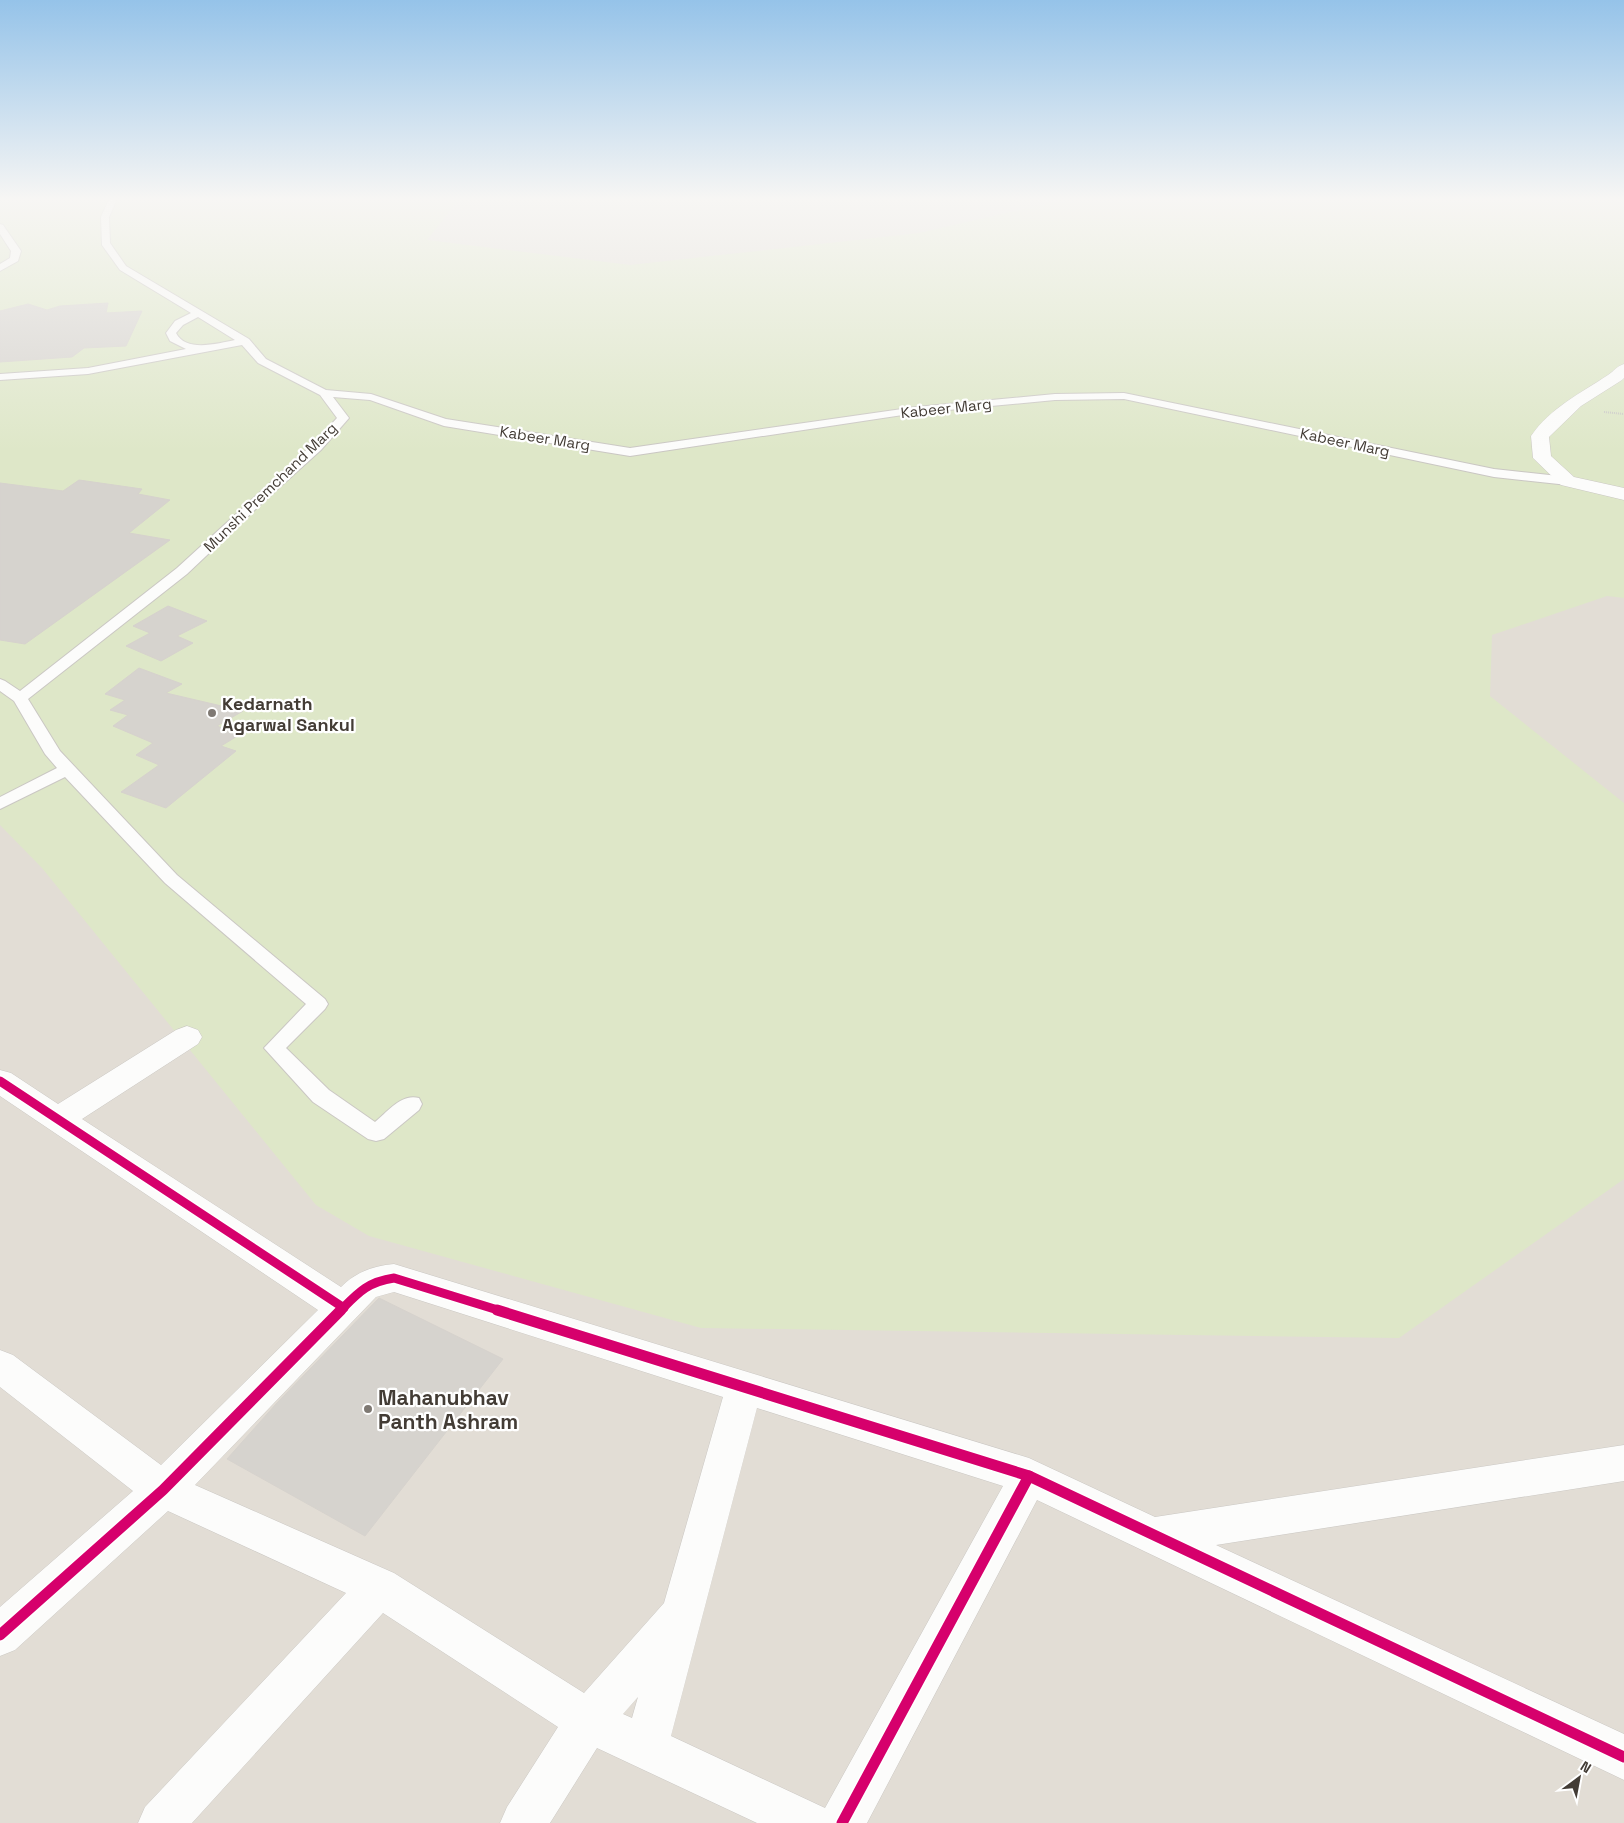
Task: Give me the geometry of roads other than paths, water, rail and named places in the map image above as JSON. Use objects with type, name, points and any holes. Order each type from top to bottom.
[{"type":"street","points":[[1624,369],[1616,377],[1575,402],[1540,436],[1542,458],[1568,481],[1624,494]]},
{"type":"street","points":[[58,1119],[187,1037]]},
{"type":"street","points":[[0,1081],[344,1308]]},
{"type":"street","points":[[0,1635],[163,1490],[364,1287],[380,1280],[394,1278],[1029,1476],[1624,1757]]},
{"type":"street","points":[[0,1366],[163,1490],[379,1587],[588,1721],[808,1823]]},
{"type":"street","points":[[646,1748],[744,1387]]},
{"type":"street","points":[[1153,1536],[1624,1463]]},
{"type":"street","points":[[842,1823],[1029,1476]]},
{"type":"street","points":[[161,1823],[379,1587]]},
{"type":"street","points":[[523,1823],[588,1721],[683,1614]]},
{"type":"lane","name":"Munshi Premchand Marg","points":[[20,698],[182,571],[256,500],[317,447],[343,418],[324,393],[262,361],[244,341],[147,282]]},
{"type":"lane","points":[[197,350],[174,339],[171,333],[179,323],[199,313]]},
{"type":"lane","points":[[0,378],[88,371],[244,341]]},
{"type":"lane","name":"Kabeer Marg","points":[[324,393],[371,397],[444,422],[630,452],[916,410],[1101,394],[1133,398],[1494,473],[1568,481]]},
{"type":"lane","points":[[0,684],[20,698],[53,754],[67,770],[171,879],[318,1004],[274,1048],[321,1096],[376,1133],[412,1104]]},
{"type":"lane","points":[[0,804],[67,770]]},
{"type":"place","name":"Kedarnath Agarwal Sankul","points":[[212,713]]},
{"type":"place","name":"Mahanubhav Panth Ashram","points":[[368,1409]]}]
